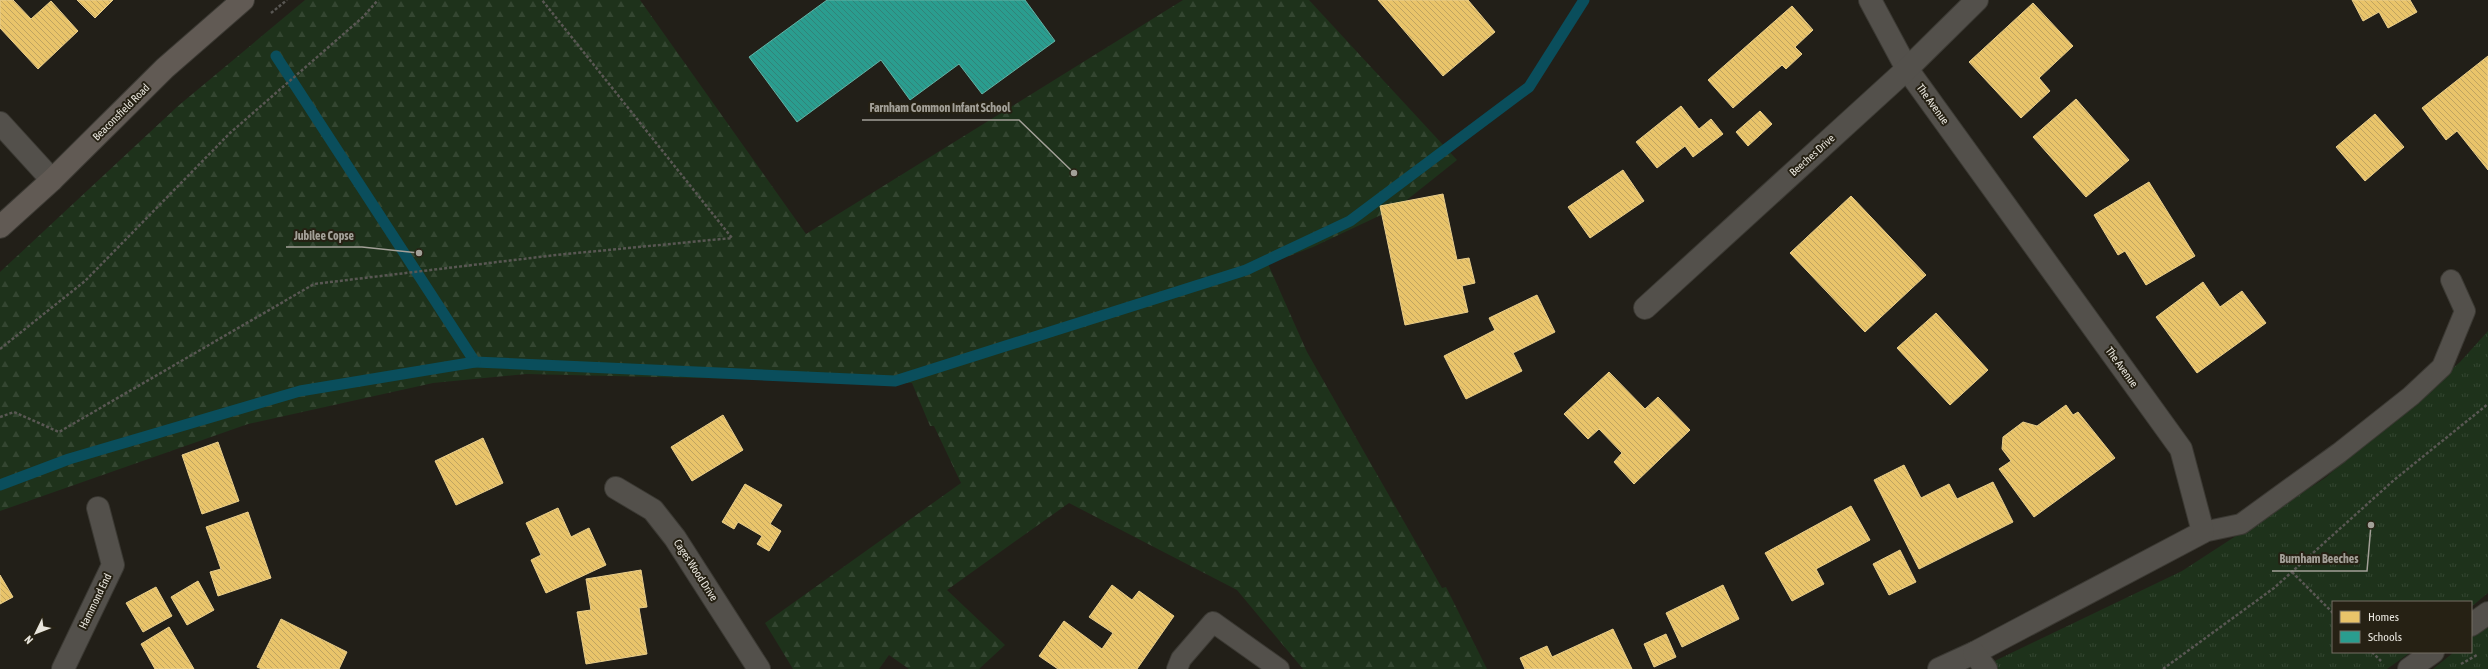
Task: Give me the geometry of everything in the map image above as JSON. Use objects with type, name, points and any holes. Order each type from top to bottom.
[{"type":"main road","name":"Beaconsfield Road","points":[[0,227],[52,180],[165,68],[243,0]]},
{"type":"street","name":"The Avenue","points":[[1870,0],[1907,69],[2181,449],[2203,532]]},
{"type":"street","name":"Beeches Drive","points":[[1645,308],[1907,69],[1977,0]]},
{"type":"street","points":[[0,123],[52,180]]},
{"type":"street","name":"Cages Wood Drive","points":[[616,488],[653,510],[676,538],[759,669]]},
{"type":"street","name":"Hammond End","points":[[63,669],[113,565],[98,508]]},
{"type":"street","points":[[1939,669],[1980,661],[2203,532]]},
{"type":"street","points":[[2472,624],[2488,613]]},
{"type":"street","points":[[2409,669],[2432,653]]},
{"type":"lane","points":[[2203,532],[2241,524],[2339,453],[2411,396],[2442,367],[2465,311],[2450,280]]},
{"type":"lane","points":[[1177,669],[1181,659],[1213,622],[1279,669]]},
{"type":"path","points":[[0,348],[85,281],[230,133],[363,17],[378,0]]},
{"type":"path","points":[[0,417],[14,412],[59,432],[314,284],[442,268],[732,238],[542,0]]},
{"type":"path","points":[[2163,669],[2274,588],[2394,480],[2488,404]]},
{"type":"path","points":[[2292,572],[2332,612]]},
{"type":"path","points":[[2458,666],[2482,652]]},
{"type":"green space","points":[[305,0],[640,0],[806,234],[1183,0],[1309,0],[1457,160],[1398,207],[1313,247],[1268,264],[1307,352],[1442,588],[1446,587],[1487,669],[1303,669],[1237,590],[1069,503],[947,590],[1005,645],[979,669],[909,669],[889,655],[879,669],[793,669],[765,623],[961,483],[934,426],[930,426],[912,383],[526,374],[433,383],[248,424],[0,511],[0,272],[178,106]]},
{"type":"green space","points":[[2488,331],[2488,593],[2472,606],[2472,601],[2332,601],[2332,653],[2410,653],[2387,669],[1978,669],[2182,571],[2325,478],[2460,362]]},
{"type":"green space","points":[[2488,624],[2488,669],[2433,669],[2453,653],[2472,653],[2472,637]]},
{"type":"building: Homes","points":[[0,0],[13,0],[31,19],[51,1],[78,31],[38,69],[0,28]]},
{"type":"building: Homes","points":[[77,0],[113,0],[95,18]]},
{"type":"building: Homes","points":[[1378,0],[1468,0],[1495,32],[1443,76]]},
{"type":"building: Homes","points":[[2352,0],[2410,0],[2417,12],[2388,28],[2379,12],[2363,21]]},
{"type":"building: Homes","points":[[2033,3],[2073,46],[2039,78],[2050,91],[2021,118],[1969,62]]},
{"type":"building: Homes","points":[[1792,6],[1813,30],[1795,47],[1802,54],[1786,69],[1782,65],[1733,108],[1708,80]]},
{"type":"building: Homes","points":[[2488,56],[2488,170],[2457,131],[2446,140],[2422,108]]},
{"type":"building: Homes","points":[[2076,99],[2129,160],[2086,197],[2033,137]]},
{"type":"building: Homes","points":[[1681,106],[1699,129],[1711,119],[1723,134],[1693,157],[1685,146],[1657,168],[1636,142]]},
{"type":"building: Homes","points":[[1760,111],[1772,124],[1748,146],[1736,132]]},
{"type":"building: Homes","points":[[2375,114],[2404,147],[2365,181],[2336,147]]},
{"type":"building: Homes","points":[[1623,170],[1644,201],[1590,238],[1568,207]]},
{"type":"building: Homes","points":[[2149,182],[2195,256],[2146,285],[2125,251],[2118,255],[2094,215]]},
{"type":"building: Homes","points":[[1443,194],[1457,260],[1469,258],[1475,283],[1462,286],[1468,312],[1405,325],[1380,206]]},
{"type":"building: Homes","points":[[1851,196],[1926,275],[1865,332],[1790,253]]},
{"type":"building: Homes","points":[[2203,282],[2220,307],[2242,291],[2266,323],[2197,373],[2156,317]]},
{"type":"building: Homes","points":[[1537,295],[1555,332],[1513,353],[1522,371],[1466,399],[1444,356],[1495,330],[1489,318]]},
{"type":"building: Homes","points":[[1936,313],[1988,370],[1950,405],[1897,348]]},
{"type":"building: Homes","points":[[1609,372],[1645,409],[1658,397],[1690,430],[1634,484],[1614,462],[1622,453],[1599,429],[1588,439],[1564,414]]},
{"type":"building: Homes","points":[[2066,405],[2073,415],[2078,412],[2115,458],[2034,517],[1999,469],[2011,461],[2002,449],[2003,437],[2023,422],[2037,426]]},
{"type":"building: Homes","points":[[723,415],[743,450],[692,481],[671,447]]},
{"type":"building: Homes","points":[[483,438],[503,483],[456,505],[435,461]]},
{"type":"building: Homes","points":[[218,442],[239,501],[202,514],[182,455]]},
{"type":"building: Homes","points":[[1904,465],[1921,498],[1949,484],[1957,499],[1993,482],[2013,522],[1919,569],[1874,480]]},
{"type":"building: Homes","points":[[745,484],[782,505],[770,524],[781,531],[769,551],[757,544],[762,536],[738,522],[734,529],[722,522]]},
{"type":"building: Homes","points":[[1851,506],[1870,540],[1816,569],[1824,584],[1792,601],[1765,553]]},
{"type":"building: Homes","points":[[558,508],[571,537],[589,528],[606,565],[546,593],[531,560],[541,555],[526,523]]},
{"type":"building: Homes","points":[[248,512],[271,578],[218,596],[210,572],[221,569],[206,527]]},
{"type":"building: Homes","points":[[1900,550],[1916,582],[1889,595],[1873,564]]},
{"type":"building: Homes","points":[[641,570],[647,607],[639,608],[647,654],[586,664],[577,612],[591,610],[586,579]]},
{"type":"building: Homes","points":[[0,575],[13,597],[0,604]]},
{"type":"building: Homes","points":[[198,581],[214,610],[187,625],[171,597]]},
{"type":"building: Homes","points":[[1112,585],[1132,600],[1139,591],[1174,616],[1137,669],[1058,669],[1039,656],[1064,621],[1102,649],[1113,633],[1089,617]]},
{"type":"building: Homes","points":[[1723,585],[1739,619],[1682,647],[1666,613]]},
{"type":"building: Homes","points":[[156,587],[172,616],[143,632],[126,603]]},
{"type":"building: Homes","points":[[281,619],[347,652],[339,669],[262,669],[257,667]]},
{"type":"building: Homes","points":[[169,627],[194,669],[155,669],[141,644]]},
{"type":"building: Homes","points":[[1613,629],[1632,669],[1525,669],[1520,658],[1547,646],[1552,657]]},
{"type":"building: Homes","points":[[1666,634],[1676,657],[1654,667],[1644,644]]},
{"type":"building: Schools","points":[[827,0],[1025,0],[1055,41],[982,94],[959,64],[910,100],[881,60],[797,122],[749,57]]},
{"type":"waterway","points":[[276,56],[475,362],[895,381],[1246,270],[1350,221],[1529,87],[1584,0]]},
{"type":"waterway","points":[[0,485],[69,459],[300,391],[475,362]]},
{"type":"place","name":"Farnham Common Infant School","points":[[1074,173]]},
{"type":"place","name":"Jubilee Copse","points":[[419,253]]},
{"type":"place","name":"Burnham Beeches","points":[[2371,525]]}]
